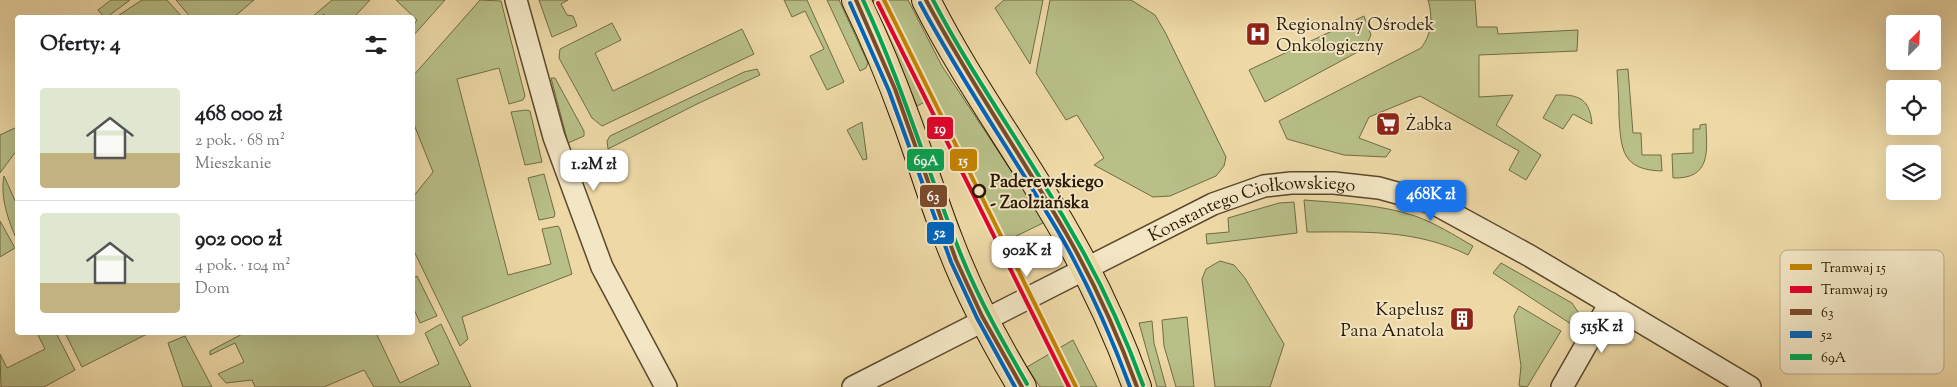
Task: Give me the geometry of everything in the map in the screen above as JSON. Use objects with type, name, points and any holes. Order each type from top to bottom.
[{"type":"main road","points":[[856,0],[872,33],[907,120],[950,243],[985,320],[1022,387]]},
{"type":"main road","points":[[926,0],[958,59],[1067,235],[1085,268],[1112,322],[1137,387]]},
{"type":"street","points":[[516,0],[554,137],[602,267],[666,387]]},
{"type":"street","name":"Konstantego Ciołkowskiego","points":[[853,387],[1182,218],[1242,192],[1264,186],[1291,183],[1334,183],[1379,188],[1434,203],[1530,256],[1750,387]]},
{"type":"street","points":[[1562,387],[1610,303]]},
{"type":"green space","points":[[111,0],[130,0],[110,15],[102,15],[98,10]]},
{"type":"green space","points":[[142,0],[167,0],[180,15],[119,15]]},
{"type":"green space","points":[[176,0],[254,0],[236,15],[188,15]]},
{"type":"green space","points":[[332,0],[370,0],[356,15],[314,15]]},
{"type":"green space","points":[[396,0],[445,0],[415,34],[415,23],[417,20],[415,15],[412,15]]},
{"type":"green space","points":[[480,0],[501,1],[525,96],[523,100],[509,104],[499,68],[457,79],[508,275],[551,264],[542,229],[558,226],[572,274],[462,317],[468,339],[460,346],[415,253],[415,194],[433,172],[415,127],[415,74]]},
{"type":"green space","points":[[539,0],[568,0],[561,4],[567,15],[573,16],[577,26],[552,37]]},
{"type":"green space","points":[[784,0],[807,0],[844,82],[827,90],[810,56],[824,49],[805,11],[792,17]]},
{"type":"green space","points":[[827,0],[839,0],[868,63],[866,68],[860,71]]},
{"type":"green space","points":[[873,0],[908,0],[942,66],[1045,222],[998,245],[927,101],[917,106]]},
{"type":"green space","points":[[1004,0],[1043,0],[1030,64],[995,8]]},
{"type":"green space","points":[[1050,0],[1131,0],[1155,15],[1226,157],[1224,166],[1216,176],[1170,196],[1153,197],[1094,165],[1104,158],[1077,115],[1066,120],[1036,73]]},
{"type":"green space","points":[[1428,0],[1475,0],[1477,27],[1497,27],[1498,34],[1578,30],[1577,51],[1479,55],[1479,97],[1513,95],[1496,125],[1541,155],[1526,180],[1509,170],[1519,151],[1420,96],[1369,117],[1359,138],[1391,150],[1386,157],[1344,155],[1287,139],[1279,121],[1421,48],[1425,43],[1430,25],[1431,13]]},
{"type":"green space","points":[[1364,16],[1371,35],[1365,48],[1265,102],[1249,70]]},
{"type":"green space","points":[[612,23],[621,40],[595,53],[613,91],[742,29],[754,54],[602,126],[592,118],[559,58],[560,49]]},
{"type":"green space","points":[[757,69],[760,75],[699,103],[608,149],[607,141],[610,136],[744,72]]},
{"type":"green space","points":[[1628,69],[1633,133],[1641,133],[1642,155],[1661,155],[1662,171],[1639,167],[1631,162],[1623,148],[1617,70]]},
{"type":"green space","points":[[551,78],[555,78],[584,131],[584,136],[568,143]]},
{"type":"green space","points":[[1556,95],[1577,97],[1582,100],[1589,109],[1592,124],[1573,114],[1563,129],[1543,118]]},
{"type":"green space","points":[[530,111],[542,162],[525,165],[511,112]]},
{"type":"green space","points":[[862,122],[867,159],[863,160],[847,130]]},
{"type":"green space","points":[[1706,124],[1706,154],[1700,169],[1694,174],[1685,177],[1673,178],[1672,154],[1693,153],[1693,129],[1700,129],[1700,125]]},
{"type":"green space","points":[[15,128],[15,153],[0,173],[0,135]]},
{"type":"green space","points":[[544,174],[555,214],[554,217],[539,220],[528,178]]},
{"type":"green space","points":[[4,176],[15,201],[15,235],[6,208]]},
{"type":"green space","points":[[1304,200],[1360,205],[1401,212],[1430,222],[1473,246],[1468,255],[1429,240],[1409,236],[1369,232],[1307,232]]},
{"type":"green space","points":[[1294,202],[1297,233],[1207,244],[1206,234],[1229,232],[1228,218],[1279,203]]},
{"type":"green space","points":[[0,221],[15,248],[0,257]]},
{"type":"green space","points":[[1220,261],[1234,265],[1245,278],[1284,344],[1270,387],[1215,387],[1202,279],[1206,269]]},
{"type":"green space","points":[[1501,263],[1572,303],[1578,312],[1574,326],[1493,273]]},
{"type":"green space","points":[[417,276],[437,316],[420,323],[415,312],[415,277]]},
{"type":"green space","points":[[1519,306],[1561,331],[1527,387],[1519,386],[1521,366],[1514,316]]},
{"type":"green space","points":[[1187,317],[1194,387],[1176,387],[1164,346],[1162,320]]},
{"type":"green space","points":[[1152,321],[1154,343],[1166,387],[1157,387],[1139,323]]},
{"type":"green space","points":[[441,324],[471,387],[374,387],[364,370],[324,387],[255,387],[252,380],[226,383],[218,374],[244,362],[235,343],[210,355],[210,351],[240,335],[377,335],[400,383],[439,364],[425,333]]},
{"type":"green space","points":[[38,335],[57,335],[75,370],[44,387],[1,387],[0,354],[7,368],[45,349]]},
{"type":"green space","points":[[66,335],[145,335],[82,367]]},
{"type":"green space","points":[[185,336],[212,387],[183,387],[168,343]]},
{"type":"green space","points":[[1073,340],[1097,387],[1040,387],[1027,367]]},
{"type":"tram line","name":"15","points":[[884,0],[1076,387]]},
{"type":"tram line","name":"19","points":[[878,3],[1069,387]]},
{"type":"transit line","name":"63","points":[[856,0],[895,89],[956,260],[982,316],[1022,387]]},
{"type":"transit line","name":"69A","points":[[863,0],[890,63],[968,272],[992,321],[1027,384]]},
{"type":"transit line","name":"63","points":[[926,0],[960,60],[1077,253],[1105,310],[1137,387]]},
{"type":"transit line","name":"69A","points":[[933,0],[966,59],[1056,204],[1083,252],[1111,308],[1143,385]]},
{"type":"transit line","name":"52","points":[[850,3],[889,91],[951,262],[977,318],[1015,387]]},
{"type":"transit line","name":"52","points":[[920,3],[954,63],[1072,256],[1099,311],[1130,387]]},
{"type":"place","name":"Regionalny Ośrodek Onkologiczny","points":[[1258,34]]},
{"type":"place","name":"Żabka","points":[[1388,124]]},
{"type":"place","name":"Paderewskiego - Zaolziańska","points":[[979,191]]},
{"type":"place","name":"Kapelusz Pana Anatola","points":[[1462,319]]}]
